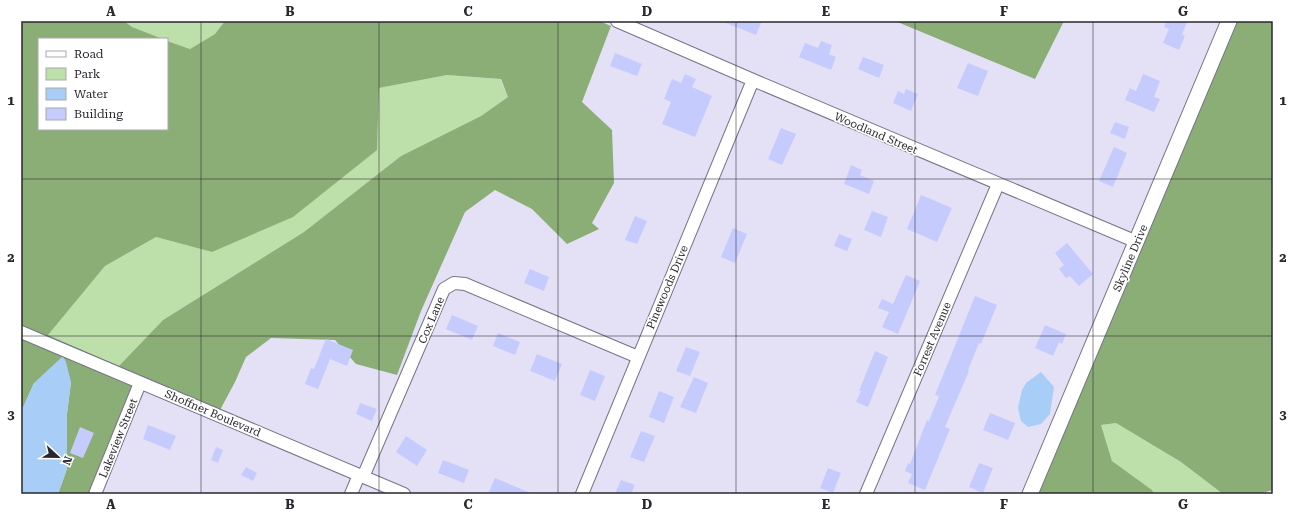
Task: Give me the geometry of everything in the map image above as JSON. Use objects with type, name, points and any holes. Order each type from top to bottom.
[{"type":"street","name":"Woodland Street","points":[[617,21],[1137,242]]},
{"type":"street","name":"Skyline Drive","points":[[1030,494],[1229,21]]},
{"type":"street","name":"Pinewoods Drive","points":[[582,494],[753,80]]},
{"type":"street","name":"Forrest Avenue","points":[[866,494],[998,184]]},
{"type":"street","name":"Cox Lane","points":[[351,494],[361,476],[444,289],[454,284],[465,284],[638,357]]},
{"type":"street","name":"Shoffner Boulevard","points":[[21,332],[404,494]]},
{"type":"street","name":"Lakeview Street","points":[[95,494],[140,382]]},
{"type":"green space","points":[[21,21],[124,21],[132,27],[160,38],[38,38],[38,130],[168,130],[168,41],[190,49],[215,34],[225,21],[599,21],[611,26],[582,102],[612,130],[614,183],[592,223],[599,229],[567,244],[532,209],[495,190],[465,212],[421,311],[397,375],[356,364],[335,340],[271,338],[246,357],[220,410],[137,374],[136,375],[21,327]],"holes":[[[447,75],[501,79],[508,97],[481,116],[401,156],[304,232],[163,320],[119,366],[48,335],[105,266],[156,237],[212,252],[293,217],[377,150],[379,88]]]},
{"type":"green space","points":[[124,21],[225,21],[215,34],[190,49],[168,41],[168,38],[160,38],[132,27]]},
{"type":"green space","points":[[895,21],[1064,21],[1035,79]]},
{"type":"green space","points":[[1236,21],[1273,21],[1273,490],[1258,494],[1223,494],[1181,462],[1116,423],[1101,425],[1112,461],[1152,490],[1154,494],[1038,494]]},
{"type":"green space","points":[[447,75],[500,79],[508,97],[481,116],[401,156],[304,232],[163,320],[119,366],[48,335],[105,266],[156,237],[212,252],[377,150],[379,88]]},
{"type":"green space","points":[[21,338],[132,385],[88,494],[58,494],[67,469],[67,414],[71,382],[34,383],[21,412]]},
{"type":"green space","points":[[1116,423],[1181,462],[1223,494],[1154,494],[1152,490],[1112,461],[1101,425]]},
{"type":"water","points":[[63,356],[71,382],[67,414],[67,469],[58,494],[21,494],[21,412],[34,383]]},
{"type":"water","points":[[1041,372],[1054,387],[1050,414],[1041,424],[1028,427],[1021,421],[1018,408],[1022,390],[1026,383]]},
{"type":"building","points":[[721,21],[762,21],[756,35]]},
{"type":"building","points":[[1166,21],[1188,21],[1182,34],[1185,36],[1179,50],[1163,43],[1169,29],[1164,27]]},
{"type":"building","points":[[821,41],[832,45],[829,54],[836,57],[831,70],[799,57],[805,43],[818,48]]},
{"type":"building","points":[[615,53],[642,64],[637,76],[610,66]]},
{"type":"building","points":[[863,57],[884,65],[879,78],[858,69]]},
{"type":"building","points":[[968,63],[988,71],[978,96],[957,88]]},
{"type":"building","points":[[685,74],[696,79],[692,87],[712,96],[695,137],[662,124],[671,102],[664,99],[672,79],[681,83]]},
{"type":"building","points":[[1143,74],[1160,81],[1154,97],[1160,99],[1154,112],[1125,100],[1130,88],[1136,91]]},
{"type":"building","points":[[906,89],[918,94],[911,111],[893,103],[898,91],[904,94]]},
{"type":"building","points":[[1115,122],[1129,127],[1125,139],[1110,133]]},
{"type":"building","points":[[781,128],[796,134],[782,165],[768,159]]},
{"type":"building","points":[[1114,147],[1127,153],[1113,187],[1099,181]]},
{"type":"building","points":[[851,165],[862,170],[860,175],[874,181],[869,194],[844,184]]},
{"type":"building","points":[[921,195],[952,208],[937,242],[907,229]]},
{"type":"building","points":[[872,211],[888,217],[881,237],[864,230]]},
{"type":"building","points":[[635,216],[647,221],[637,244],[625,240]]},
{"type":"building","points":[[733,228],[747,234],[735,263],[721,257]]},
{"type":"building","points":[[839,234],[852,239],[847,251],[834,246]]},
{"type":"building","points":[[1067,243],[1093,274],[1079,286],[1070,276],[1066,278],[1059,269],[1064,265],[1055,253]]},
{"type":"building","points":[[530,269],[549,277],[544,291],[524,283]]},
{"type":"building","points":[[906,275],[920,281],[898,334],[882,327],[889,312],[878,308],[882,299],[893,304]]},
{"type":"building","points":[[975,296],[997,305],[981,344],[979,343],[968,370],[969,371],[945,427],[950,429],[925,490],[908,483],[912,474],[905,471],[908,463],[910,464],[927,420],[929,421],[939,396],[935,395]]},
{"type":"building","points":[[452,315],[478,326],[472,340],[446,329]]},
{"type":"building","points":[[1045,325],[1066,334],[1062,344],[1059,342],[1053,356],[1035,348]]},
{"type":"building","points":[[498,333],[520,342],[515,355],[493,346]]},
{"type":"building","points":[[326,339],[353,350],[347,366],[330,359],[318,389],[305,384],[311,368],[314,369]]},
{"type":"building","points":[[686,347],[700,352],[690,376],[676,371]]},
{"type":"building","points":[[875,351],[888,357],[868,407],[856,402]]},
{"type":"building","points":[[537,354],[562,364],[555,381],[530,371]]},
{"type":"building","points":[[590,370],[605,376],[595,401],[580,395]]},
{"type":"building","points":[[694,377],[708,383],[696,413],[680,407]]},
{"type":"building","points":[[659,391],[674,397],[664,423],[649,417]]},
{"type":"building","points":[[360,403],[377,409],[372,421],[356,414]]},
{"type":"building","points":[[990,413],[1015,423],[1008,440],[983,430]]},
{"type":"building","points":[[148,425],[176,436],[170,450],[143,439]]},
{"type":"building","points":[[80,427],[94,433],[83,458],[70,453]]},
{"type":"building","points":[[641,431],[655,436],[644,462],[630,457]]},
{"type":"building","points":[[406,436],[427,450],[417,466],[396,452]]},
{"type":"building","points":[[216,447],[223,450],[218,463],[211,460]]},
{"type":"building","points":[[443,460],[469,470],[464,483],[438,473]]},
{"type":"building","points":[[979,463],[993,468],[983,493],[969,487]]},
{"type":"building","points":[[246,467],[257,473],[253,481],[241,475]]},
{"type":"building","points":[[828,468],[841,473],[833,493],[820,488]]},
{"type":"building","points":[[495,478],[533,494],[488,494]]},
{"type":"building","points":[[621,480],[635,485],[631,494],[615,494]]}]
